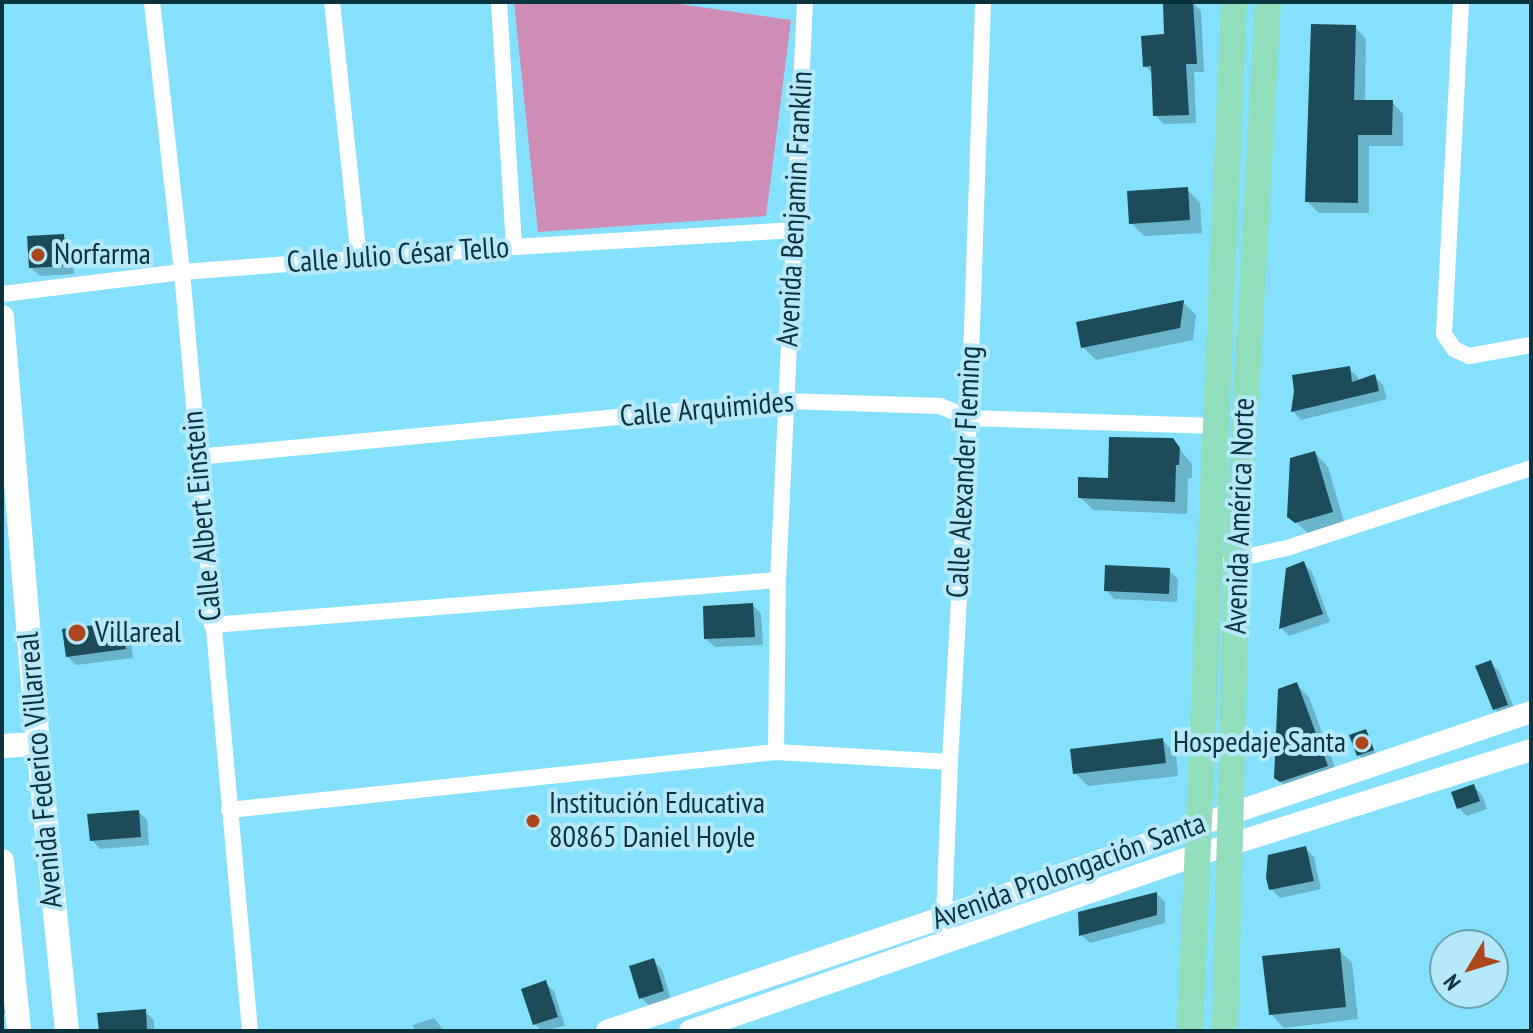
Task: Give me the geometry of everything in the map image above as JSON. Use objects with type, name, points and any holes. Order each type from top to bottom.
[{"type":"main road","name":"Avenida América Norte","points":[[1190,1031],[1234,2]]},
{"type":"main road","name":"Avenida América Norte","points":[[1225,1031],[1233,813],[1237,559],[1268,2]]},
{"type":"main road","name":"Avenida Federico Villarreal","points":[[2,317],[38,744],[67,1031]]},
{"type":"main road","points":[[2,746],[38,744]]},
{"type":"main road","name":"Avenida Federico Villarreal","points":[[2,861],[19,1031]]},
{"type":"street","name":"Calle Albert Einstein","points":[[152,2],[182,272],[250,1031]]},
{"type":"street","points":[[332,2],[359,259]]},
{"type":"street","points":[[499,2],[514,247]]},
{"type":"street","name":"Avenida Benjamin Franklin","points":[[776,752],[778,580],[805,2]]},
{"type":"street","name":"Calle Alexander Fleming","points":[[952,941],[944,917],[969,418],[983,2]]},
{"type":"street","points":[[1461,2],[1444,334],[1454,349],[1469,356],[1531,345]]},
{"type":"street","name":"Calle Julio César Tello","points":[[2,294],[182,272],[795,230]]},
{"type":"street","name":"Calle Arquimides","points":[[197,457],[786,401],[940,406],[969,418],[1215,426]]},
{"type":"street","points":[[1209,561],[1237,559],[1287,548],[1531,468]]},
{"type":"street","points":[[212,625],[778,580]]},
{"type":"street","name":"Avenida Prolongación Santa","points":[[610,1031],[1531,712]]},
{"type":"street","name":"Avenida Prolongación Santa","points":[[690,1031],[1197,855],[1531,750]]},
{"type":"street","points":[[229,810],[776,752],[950,762]]},
{"type":"street","points":[[888,935],[897,960]]},
{"type":"shaded area","points":[[514,2],[665,2],[791,20],[766,216],[538,232]]},
{"type":"building","points":[[1163,2],[1193,2],[1197,64],[1186,64],[1189,115],[1153,116],[1151,66],[1143,67],[1141,36],[1164,34]]},
{"type":"building","points":[[1311,24],[1356,25],[1354,100],[1393,100],[1392,135],[1358,135],[1358,203],[1305,202]]},
{"type":"building","points":[[1188,187],[1190,220],[1129,224],[1127,191]]},
{"type":"building","points":[[64,234],[66,266],[29,268],[27,236]]},
{"type":"building","points":[[1184,300],[1180,328],[1081,348],[1076,322]]},
{"type":"building","points":[[1350,366],[1352,382],[1375,374],[1379,391],[1291,412],[1294,391],[1292,375]]},
{"type":"building","points":[[1109,437],[1173,438],[1180,448],[1179,465],[1176,465],[1175,502],[1078,498],[1078,477],[1108,478]]},
{"type":"building","points":[[1315,451],[1333,512],[1295,523],[1287,517],[1290,458]]},
{"type":"building","points":[[1304,561],[1323,614],[1279,629],[1286,568]]},
{"type":"building","points":[[1105,565],[1170,568],[1169,594],[1104,591]]},
{"type":"building","points":[[753,603],[755,637],[704,639],[703,606]]},
{"type":"building","points":[[122,622],[126,649],[66,657],[62,629]]},
{"type":"building","points":[[1491,660],[1508,705],[1493,710],[1475,666]]},
{"type":"building","points":[[1297,682],[1328,766],[1280,782],[1274,778],[1278,689]]},
{"type":"building","name":"Hospedaje Santa","points":[[1366,729],[1374,750],[1357,756],[1349,735]]},
{"type":"building","points":[[1163,738],[1166,763],[1073,774],[1070,749]]},
{"type":"building","points":[[1474,784],[1480,801],[1457,809],[1451,792]]},
{"type":"building","points":[[139,810],[141,837],[90,841],[87,814]]},
{"type":"building","points":[[1306,846],[1314,881],[1269,890],[1266,878],[1268,855]]},
{"type":"building","points":[[1157,892],[1157,915],[1079,936],[1078,912]]},
{"type":"building","points":[[1340,948],[1346,1007],[1269,1015],[1262,956]]},
{"type":"building","points":[[654,958],[664,991],[639,999],[629,966]]},
{"type":"building","points":[[546,980],[558,1017],[533,1025],[521,989]]},
{"type":"building","points":[[146,1009],[147,1031],[99,1031],[97,1013]]},
{"type":"place","name":"Norfarma","points":[[38,255]]},
{"type":"place","name":"Villareal","points":[[77,633]]},
{"type":"place","name":"Hospedaje Santa","points":[[1362,743]]},
{"type":"place","name":"Institución Educativa 80865 Daniel Hoyle","points":[[533,821]]}]
